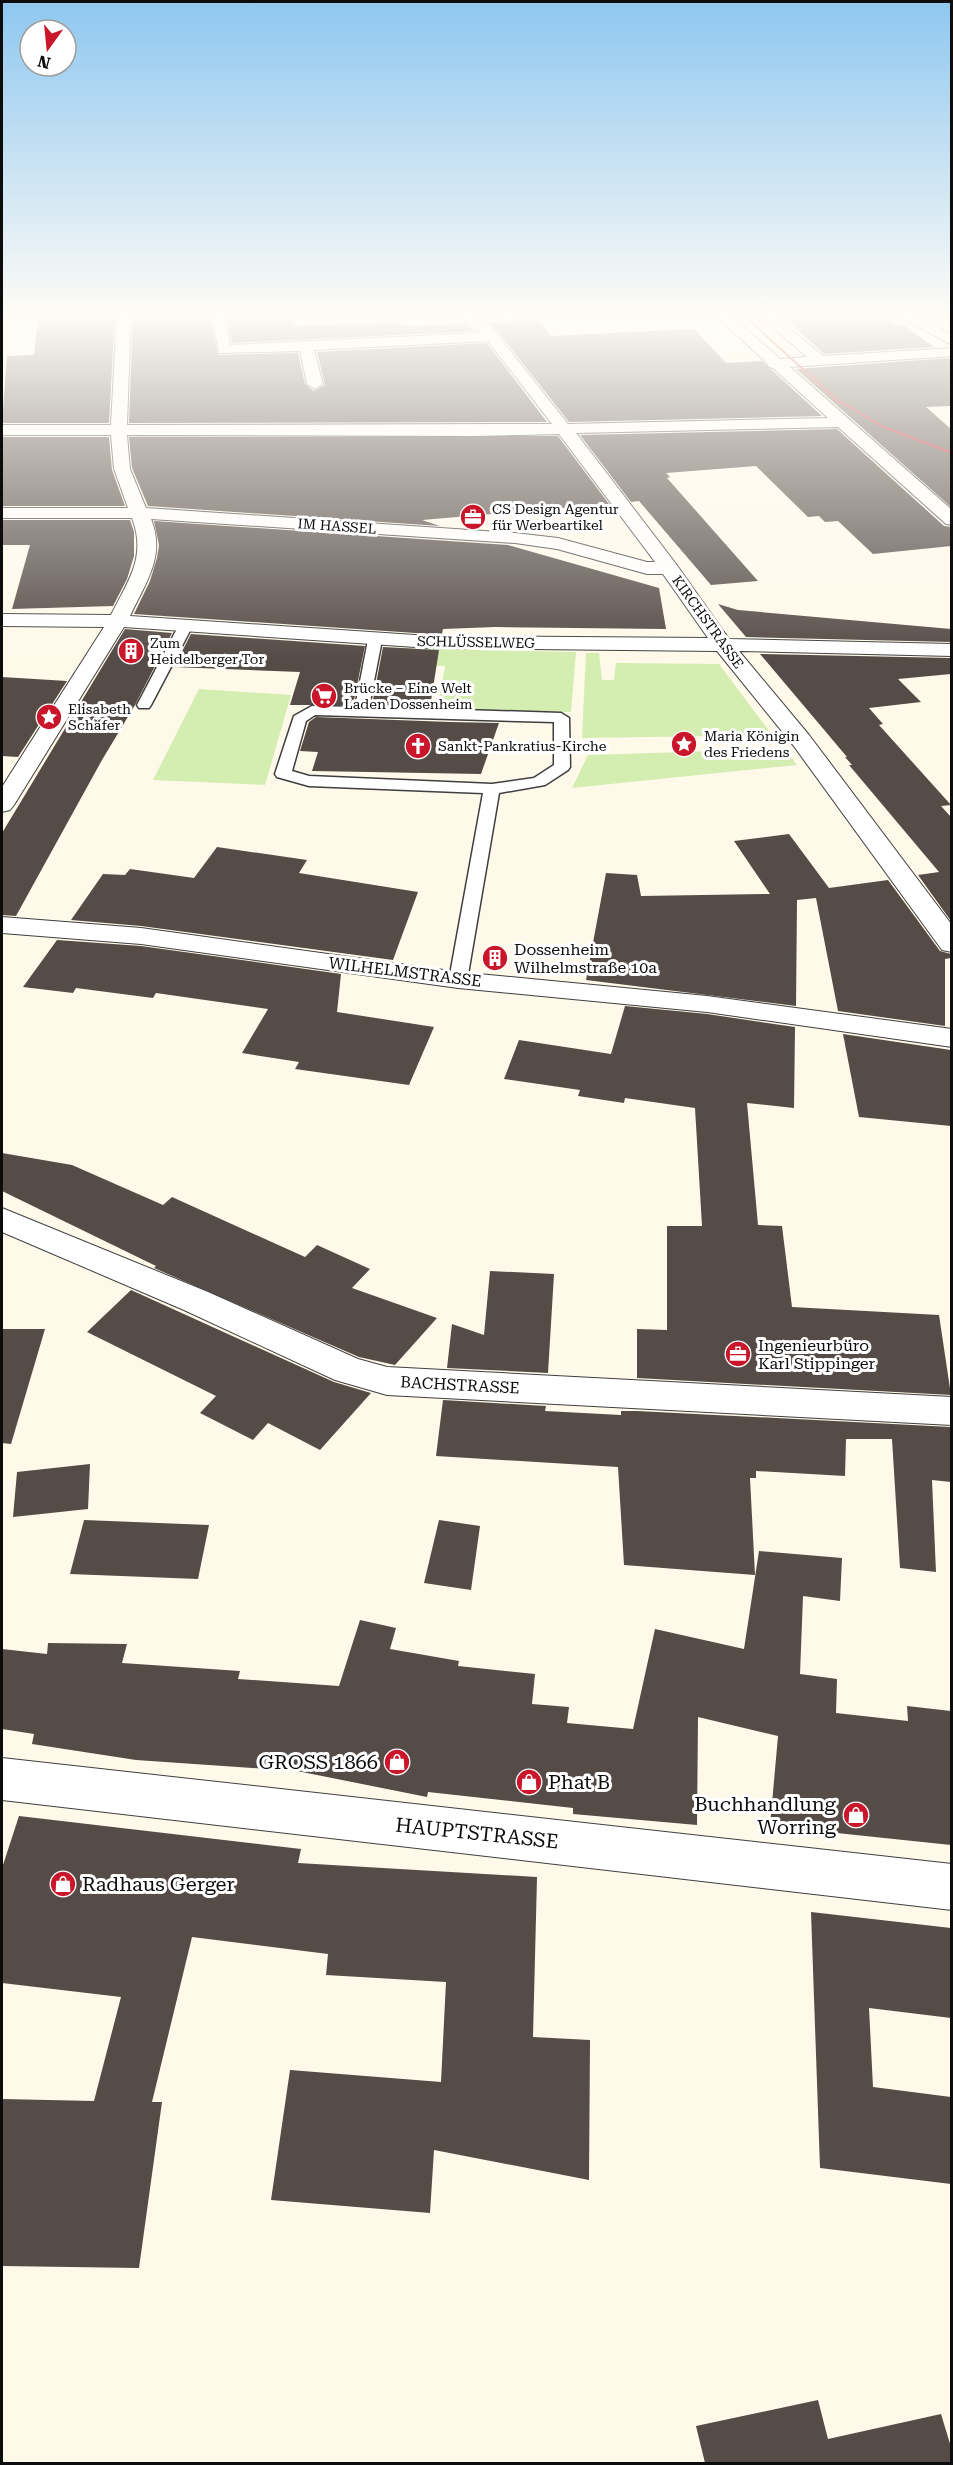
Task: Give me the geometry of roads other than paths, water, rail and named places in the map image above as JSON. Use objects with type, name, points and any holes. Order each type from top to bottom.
[{"type":"street","points":[[2,430],[602,428]]},
{"type":"street","points":[[847,428],[951,520]]},
{"type":"street","name":"KIRCHSTRASSE","points":[[564,429],[669,568],[723,645],[801,740],[951,944]]},
{"type":"street","points":[[2,805],[118,621],[146,563],[147,535],[141,513],[122,469],[119,430]]},
{"type":"street","name":"IM HASSEL","points":[[2,513],[141,513],[515,538],[558,544],[647,568],[669,568]]},
{"type":"street","name":"SCHLÜSSELWEG","points":[[2,620],[118,621],[375,640],[951,650]]},
{"type":"street","name":"WILHELMSTRASSE","points":[[2,925],[141,936],[458,980],[707,1004],[951,1038]]},
{"type":"street","name":"BACHSTRASSE","points":[[2,1219],[196,1301],[348,1370],[387,1381],[951,1411]]},
{"type":"street","name":"HAUPTSTRASSE","points":[[2,1779],[951,1887]]},
{"type":"lane","points":[[144,705],[186,626]]},
{"type":"lane","points":[[361,712],[375,640]]},
{"type":"lane","points":[[312,710],[561,718],[562,767],[539,782],[492,789],[309,781],[283,774],[299,719],[312,710]]},
{"type":"lane","points":[[458,980],[492,789]]},
{"type":"railway","points":[[887,428],[952,453]]},
{"type":"place","name":"CS Design Agentur für Werbeartikel","points":[[473,517]]},
{"type":"place","name":"Zum Heidelberger Tor","points":[[131,651]]},
{"type":"place","name":"Brücke – Eine Welt Laden Dossenheim","points":[[324,696]]},
{"type":"place","name":"Elisabeth Schäfer","points":[[49,717]]},
{"type":"place","name":"Maria Königin des Friedens","points":[[684,744]]},
{"type":"place","name":"Sankt-Pankratius-Kirche","points":[[418,746]]},
{"type":"place","name":"Dossenheim Wilhelmstraße 10a","points":[[495,958]]},
{"type":"place","name":"Ingenieurbüro Karl Stippinger","points":[[738,1354]]},
{"type":"place","name":"GROSS 1866","points":[[397,1762]]},
{"type":"place","name":"Phat B","points":[[529,1782]]},
{"type":"place","name":"Buchhandlung Worring","points":[[856,1815]]},
{"type":"place","name":"Radhaus Gerger","points":[[63,1884]]}]
